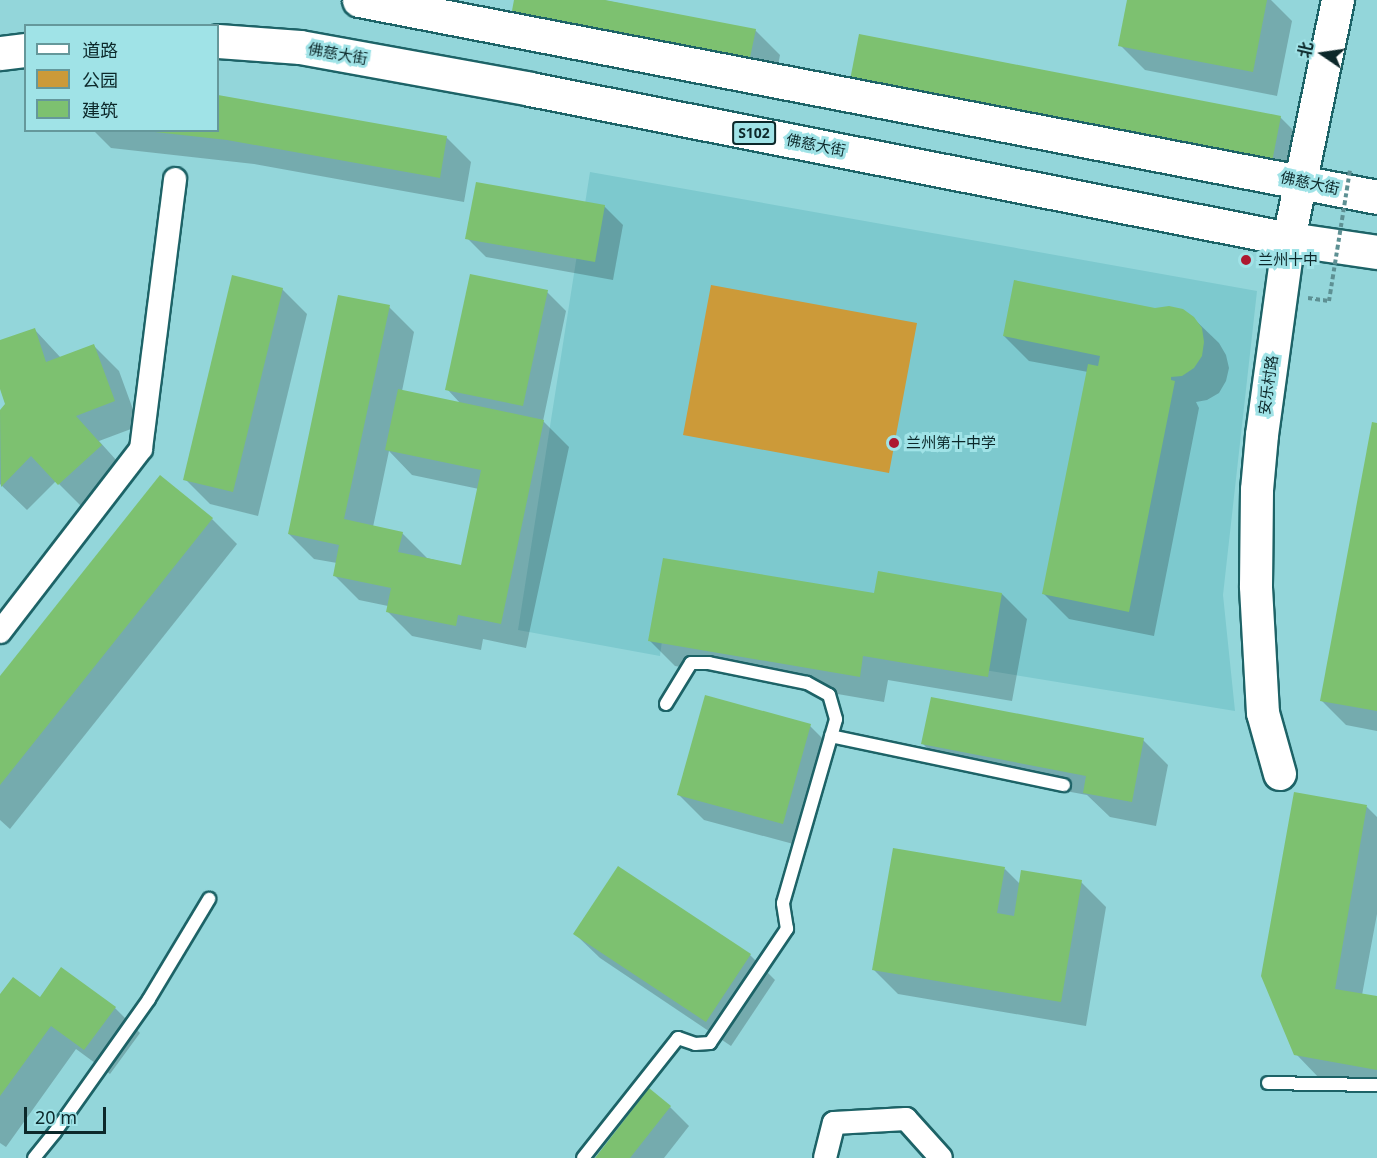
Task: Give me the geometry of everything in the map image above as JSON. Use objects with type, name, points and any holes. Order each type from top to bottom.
[{"type":"main road","name":"佛慈大街","points":[[359,0],[1377,197]]},
{"type":"main road","name":"佛慈大街","points":[[219,41],[300,47],[530,89],[1289,239],[1377,252]]},
{"type":"main road","points":[[0,53],[24,50]]},
{"type":"main road","points":[[1302,181],[1364,178]]},
{"type":"main road","points":[[1289,239],[1377,268]]},
{"type":"street","name":"安乐村路","points":[[1280,774],[1263,713],[1256,586],[1257,490],[1262,435],[1289,239],[1338,0]]},
{"type":"street","points":[[0,632],[141,449],[175,179]]},
{"type":"street","points":[[825,1158],[834,1123],[906,1119],[941,1158]]},
{"type":"lane","points":[[583,1158],[678,1038],[694,1044],[710,1043],[787,929],[783,903],[836,719],[829,694],[807,682],[709,663],[691,663],[666,704]]},
{"type":"lane","points":[[831,736],[1065,785]]},
{"type":"lane","points":[[34,1158],[149,999],[209,899]]},
{"type":"lane","points":[[1268,1083],[1377,1086]]},
{"type":"path","points":[[1329,301],[1364,178]]},
{"type":"shaded area","name":"兰州第十中学","points":[[590,172],[1257,291],[1223,595],[1235,711],[665,618],[660,656],[518,630]]},
{"type":"green space","points":[[711,285],[917,323],[889,473],[683,435]]},
{"type":"building","points":[[514,0],[605,0],[756,29],[748,67],[510,21]]},
{"type":"building","points":[[1127,0],[1267,0],[1253,72],[1118,46]]},
{"type":"building","points":[[859,34],[1281,116],[1272,162],[850,80]]},
{"type":"building","points":[[219,95],[447,136],[440,178],[227,140],[155,132],[219,132]]},
{"type":"building","points":[[476,182],[605,205],[595,262],[465,239]]},
{"type":"building","points":[[470,274],[548,290],[523,406],[445,390]]},
{"type":"building","points":[[232,275],[283,288],[233,492],[183,480]]},
{"type":"building","points":[[1014,280],[1155,308],[1169,306],[1183,309],[1194,317],[1202,328],[1204,342],[1202,356],[1194,368],[1182,376],[1171,377],[1171,380],[1175,381],[1129,612],[1042,594],[1088,364],[1098,366],[1100,356],[1003,336]]},
{"type":"building","points":[[338,295],[390,305],[344,519],[403,532],[398,552],[461,565],[481,470],[385,450],[398,389],[544,420],[501,624],[458,615],[456,626],[386,612],[391,588],[333,576],[339,545],[288,534]]},
{"type":"building","points":[[35,328],[46,362],[94,344],[115,401],[76,416],[102,445],[58,485],[31,456],[1,487],[0,410],[5,404],[0,389],[0,340]]},
{"type":"building","points":[[1372,422],[1377,423],[1377,711],[1320,701]]},
{"type":"building","points":[[160,475],[213,518],[0,785],[0,676]]},
{"type":"building","points":[[663,558],[874,593],[878,571],[1002,593],[988,677],[863,656],[860,677],[648,641]]},
{"type":"building","points":[[705,695],[811,724],[783,824],[677,795]]},
{"type":"building","points":[[931,697],[1144,738],[1132,802],[1083,793],[1086,776],[921,744]]},
{"type":"building","points":[[1294,792],[1367,805],[1335,989],[1377,996],[1377,1070],[1294,1055],[1261,976]]},
{"type":"building","points":[[893,848],[1005,867],[997,913],[1014,916],[1021,870],[1082,880],[1061,1002],[872,970]]},
{"type":"building","points":[[618,866],[751,954],[706,1022],[573,934]]},
{"type":"building","points":[[61,967],[116,1007],[84,1050],[51,1026],[0,1096],[0,994],[13,977],[40,997]]},
{"type":"building","points":[[649,1088],[671,1106],[630,1158],[595,1158]]},
{"type":"place","name":"兰州十中","points":[[1246,260]]},
{"type":"place","name":"兰州第十中学","points":[[894,443]]}]
